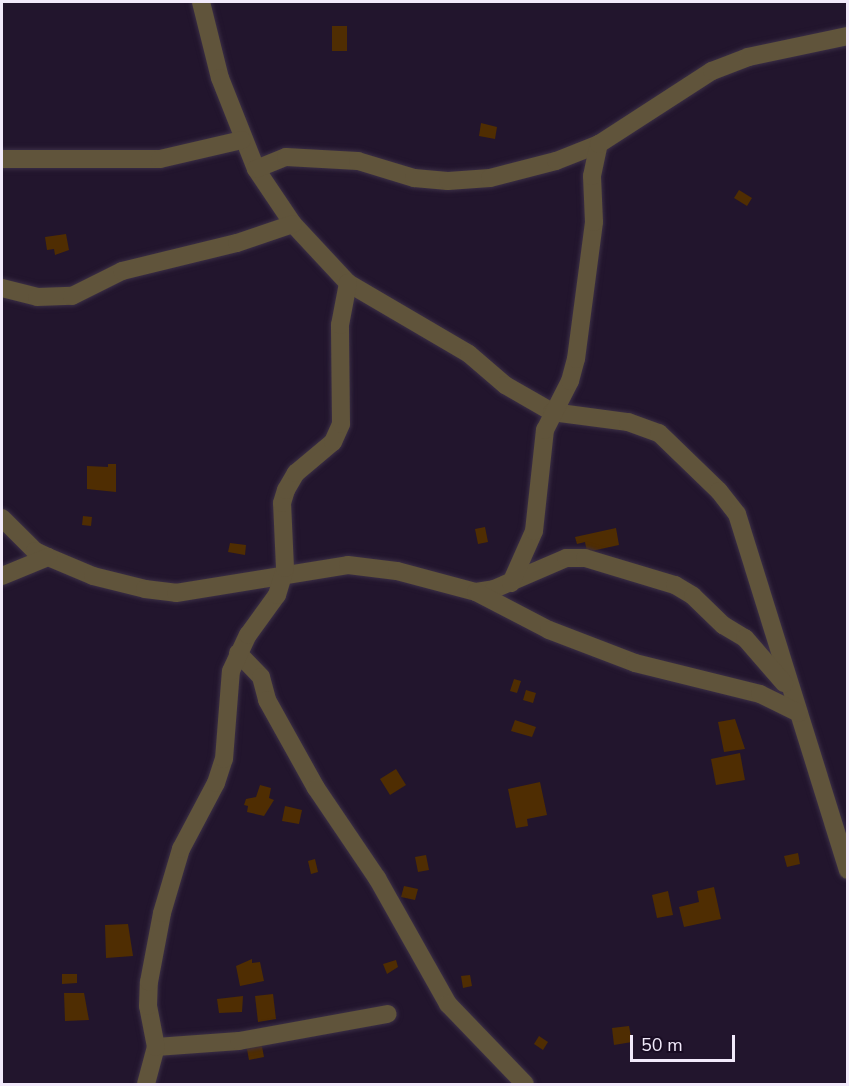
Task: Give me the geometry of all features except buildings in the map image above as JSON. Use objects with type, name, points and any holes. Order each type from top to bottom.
[{"type":"street","points":[[201,2],[220,78],[242,140],[256,169],[293,224],[348,282],[469,354],[506,385],[552,412],[628,422],[659,433],[719,491],[737,514],[747,540],[788,688],[799,713],[848,870]]},
{"type":"street","points":[[256,169],[274,159],[358,160],[414,178],[448,181],[490,178],[599,144],[712,71],[748,57],[848,36]]},
{"type":"street","points":[[2,159],[160,159],[242,140]]},
{"type":"street","points":[[511,583],[534,531],[540,468],[552,412],[570,381],[576,359],[594,222],[592,176],[599,144]]},
{"type":"street","points":[[2,288],[37,297],[72,296],[122,271],[237,243],[293,224]]},
{"type":"street","points":[[146,1084],[156,1047],[148,1006],[149,982],[162,913],[181,849],[216,783],[224,759],[227,691],[238,653],[265,615],[282,577],[286,542],[282,503],[286,490],[296,473],[333,442],[341,424],[340,325],[348,282]]},
{"type":"street","points":[[2,518],[35,551],[93,576],[144,590],[176,592],[282,577],[327,566],[370,566],[476,592],[549,630],[635,663],[760,693],[799,713]]},
{"type":"street","points":[[2,576],[48,557]]},
{"type":"street","points":[[476,592],[511,583],[566,558],[585,558],[675,585],[745,638],[788,688]]},
{"type":"street","points":[[238,653],[261,677],[267,700],[316,788],[377,878],[448,1004],[525,1084]]},
{"type":"street","points":[[156,1047],[239,1041],[388,1014]]}]
